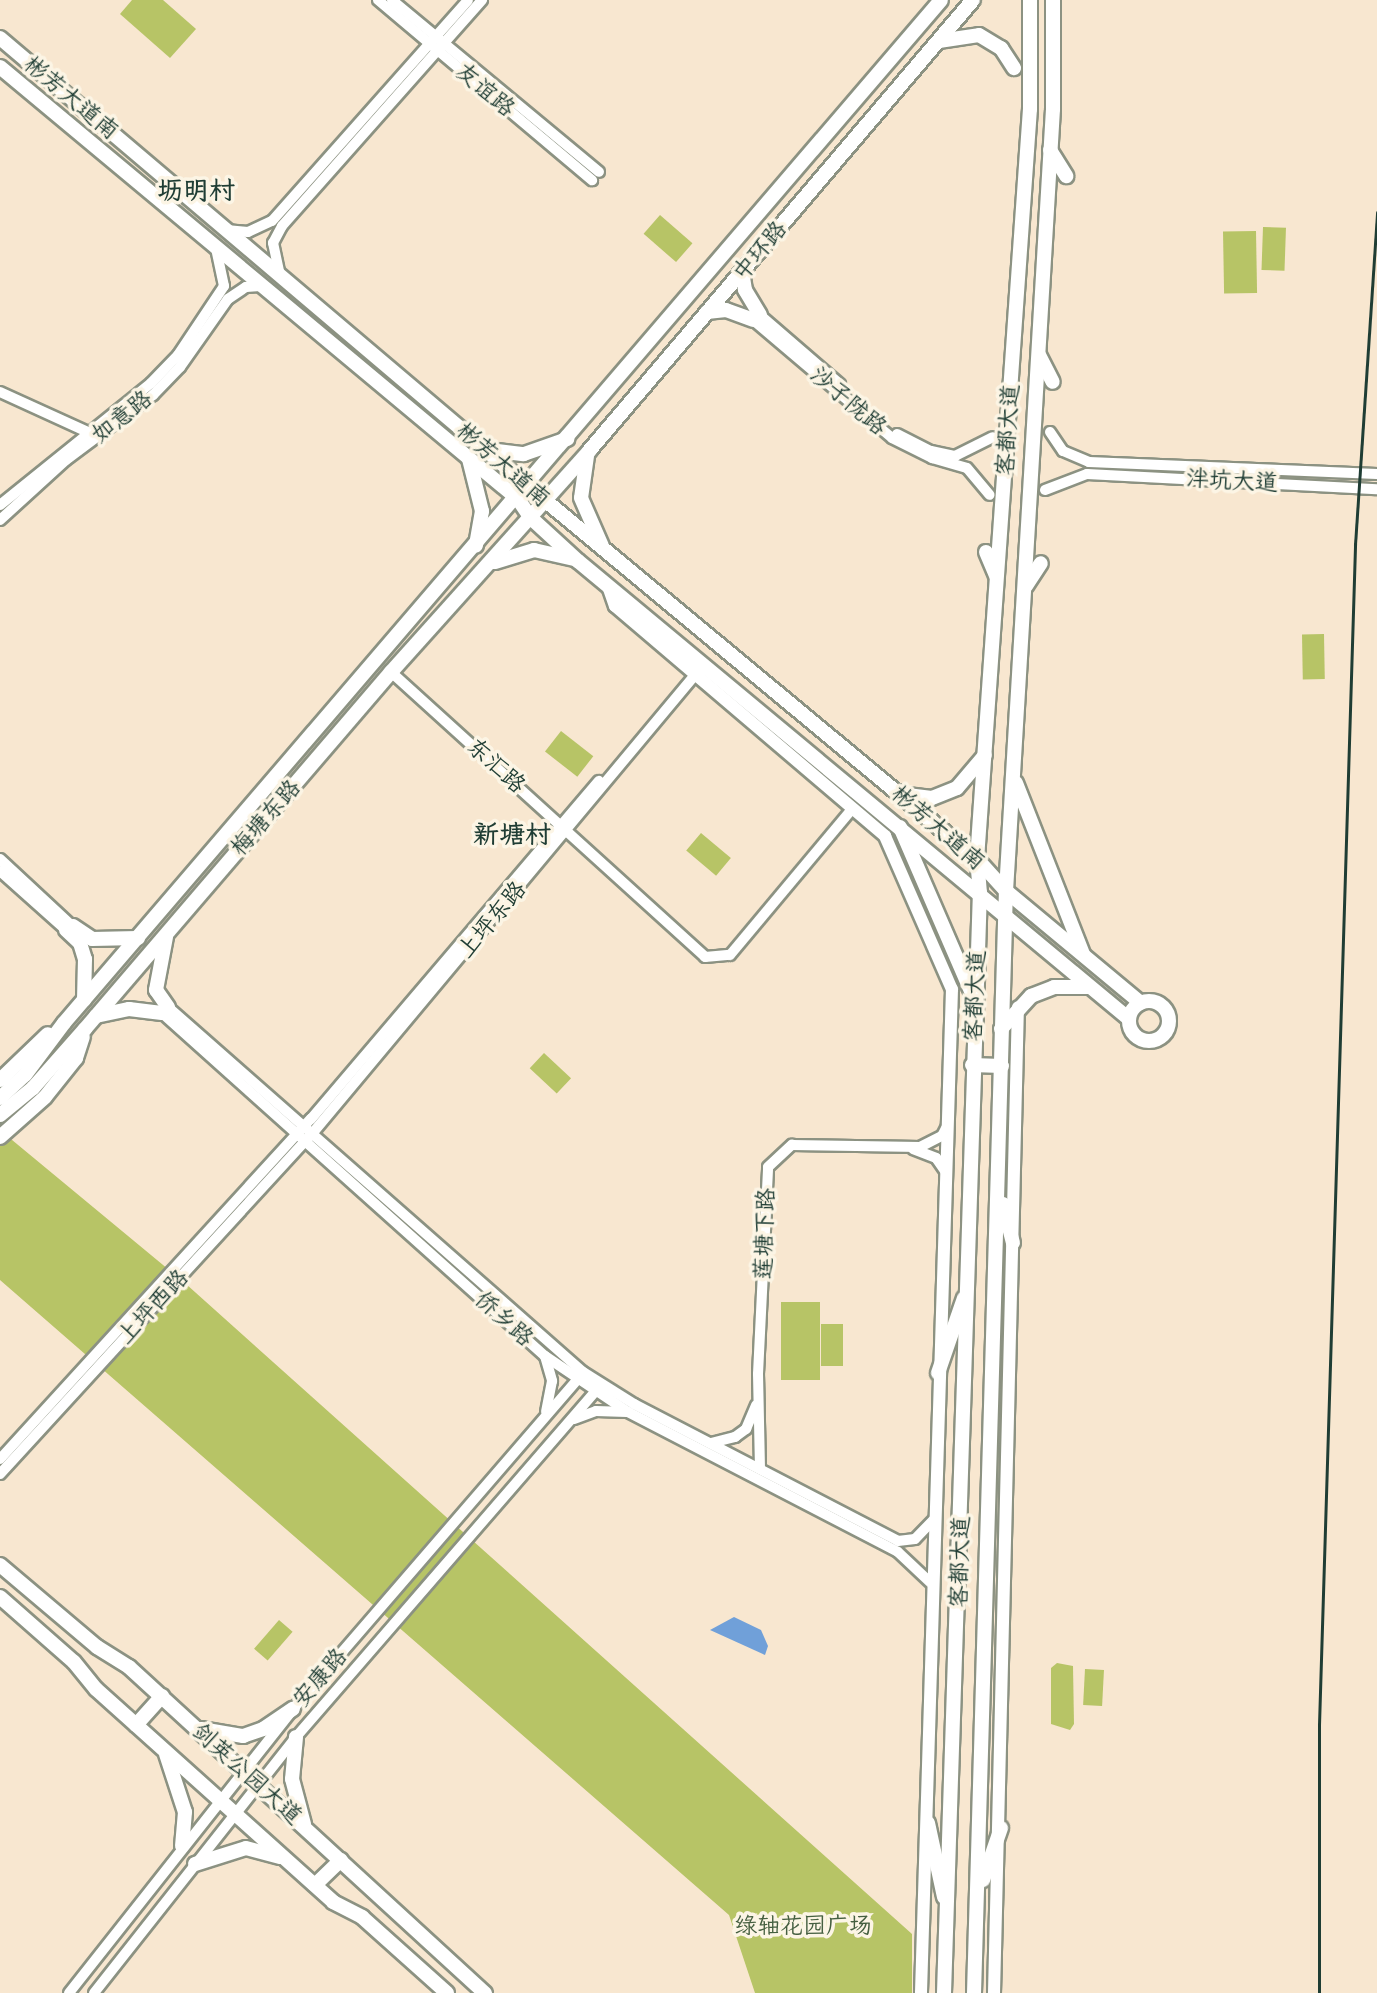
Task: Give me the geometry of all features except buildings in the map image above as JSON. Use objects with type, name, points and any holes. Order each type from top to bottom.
[{"type":"main road","name":"中环路","points":[[518,499],[941,0]]},
{"type":"main road","name":"中环路","points":[[531,518],[973,0]]},
{"type":"main road","name":"客都大道","points":[[945,1988],[969,1284],[972,1065],[980,893],[977,859],[998,579],[1030,65],[1031,0]]},
{"type":"main road","name":"客都大道","points":[[972,1992],[978,1894],[1006,891],[1014,779],[1014,716],[1025,587],[1050,150],[1054,0]]},
{"type":"main road","points":[[938,42],[979,35],[1001,48],[1014,68]]},
{"type":"main road","name":"彬芳大道南","points":[[0,38],[545,501],[977,859],[1006,891],[1141,1003]]},
{"type":"main road","points":[[1030,65],[1053,64]]},
{"type":"main road","name":"彬芳大道南","points":[[2,71],[518,499],[531,518],[697,668],[900,827],[1129,1019]]},
{"type":"main road","points":[[1050,150],[1066,176]]},
{"type":"main road","points":[[742,271],[745,290],[756,318]]},
{"type":"main road","points":[[707,312],[726,310],[756,318]]},
{"type":"main road","points":[[1038,354],[1053,382]]},
{"type":"main road","points":[[485,449],[524,454],[569,439]]},
{"type":"main road","points":[[589,451],[581,498],[603,549]]},
{"type":"main road","points":[[469,458],[482,511],[475,548]]},
{"type":"main road","name":"梅塘东路","points":[[0,1098],[25,1075],[64,1023],[518,499]]},
{"type":"main road","name":"梅塘东路","points":[[0,1115],[33,1087],[85,1029],[391,671],[531,518]]},
{"type":"main road","points":[[492,563],[534,550],[578,561]]},
{"type":"main road","points":[[986,552],[998,579]]},
{"type":"main road","points":[[1025,587],[1041,563]]},
{"type":"main road","points":[[697,668],[892,846],[948,972],[953,1003],[946,1128],[935,1518],[930,1582],[928,1824],[920,1993]]},
{"type":"main road","points":[[988,713],[1014,716]]},
{"type":"main road","points":[[899,794],[932,798],[957,788],[986,754]]},
{"type":"main road","points":[[1014,779],[1083,954]]},
{"type":"main road","points":[[900,827],[974,1000]]},
{"type":"main road","points":[[69,928],[92,939],[138,938]]},
{"type":"main road","points":[[69,928],[80,943],[85,959],[84,1000]]},
{"type":"main road","points":[[96,1016],[129,1009],[165,1010],[156,990],[166,935]]},
{"type":"main road","points":[[1001,1028],[1018,1006],[1054,988],[1089,987]]},
{"type":"main road","points":[[1141,1003],[1156,1003],[1165,1009],[1169,1024],[1165,1034],[1157,1040],[1141,1040],[1130,1029],[1129,1019],[1141,1003]]},
{"type":"main road","points":[[994,1993],[1001,1828],[1018,1006]]},
{"type":"main road","points":[[0,1080],[64,1023]]},
{"type":"main road","points":[[0,1138],[45,1097],[76,1058],[85,1029]]},
{"type":"main road","points":[[972,1065],[1002,1066]]},
{"type":"main road","points":[[999,1186],[1013,1243]]},
{"type":"main road","points":[[939,1373],[969,1284]]},
{"type":"main road","name":"剑英公园大道","points":[[0,1565],[162,1696],[485,1993]]},
{"type":"main road","name":"剑英公园大道","points":[[0,1597],[136,1725],[315,1885],[362,1917],[447,1993]]},
{"type":"main road","points":[[136,1725],[162,1696]]},
{"type":"main road","points":[[198,1729],[243,1736],[263,1729],[293,1709]]},
{"type":"main road","points":[[296,1737],[292,1779],[304,1826]]},
{"type":"main road","points":[[164,1749],[182,1797],[182,1846]]},
{"type":"main road","points":[[928,1824],[949,1918]]},
{"type":"main road","points":[[978,1894],[1001,1828]]},
{"type":"main road","points":[[195,1864],[246,1848],[287,1860]]},
{"type":"main road","points":[[315,1885],[341,1860]]},
{"type":"main road","points":[[945,1988],[956,1993]]},
{"type":"street","name":"友谊路","points":[[378,0],[437,44],[595,176]]},
{"type":"street","name":"友谊路","points":[[392,0],[437,44]]},
{"type":"street","points":[[283,278],[274,262],[274,243],[282,226],[437,44],[468,0]]},
{"type":"street","points":[[226,230],[248,232],[272,221],[437,44],[482,0]]},
{"type":"street","points":[[216,249],[224,272],[224,297],[246,287],[260,286]]},
{"type":"street","name":"如意路","points":[[0,505],[93,435],[153,395],[180,367],[224,297]]},
{"type":"street","name":"沙子陇路","points":[[756,318],[892,438],[955,460],[983,481],[990,495]]},
{"type":"street","points":[[0,392],[93,435]]},
{"type":"street","points":[[1045,490],[1088,468],[1063,451],[1050,432]]},
{"type":"street","name":"如意路","points":[[0,520],[93,435]]},
{"type":"street","points":[[955,460],[993,437]]},
{"type":"street","name":"泮坑大道","points":[[1088,468],[1377,474]]},
{"type":"street","name":"泮坑大道","points":[[1088,468],[1377,489]]},
{"type":"street","name":"上坪东路","points":[[304,1134],[697,668]]},
{"type":"street","name":"东汇路","points":[[391,671],[692,948],[705,957],[730,954],[852,808]]},
{"type":"street","points":[[0,859],[69,928]]},
{"type":"street","points":[[0,871],[69,928]]},
{"type":"street","name":"侨乡路","points":[[165,1010],[580,1376]]},
{"type":"street","points":[[900,1148],[932,1143],[946,1128]]},
{"type":"street","name":"侨乡路","points":[[304,1134],[545,1356],[599,1387],[760,1469],[898,1546]]},
{"type":"street","name":"上坪西路","points":[[0,1459],[304,1134]]},
{"type":"street","name":"上坪西路","points":[[0,1474],[304,1134]]},
{"type":"street","name":"莲塘下路","points":[[760,1469],[758,1399],[768,1167],[792,1145],[900,1148]]},
{"type":"street","points":[[900,1148],[928,1153],[946,1171]]},
{"type":"street","points":[[545,1356],[552,1381],[545,1416]]},
{"type":"street","name":"安康路","points":[[69,1993],[182,1846],[293,1709],[580,1376]]},
{"type":"street","name":"侨乡路","points":[[599,1387],[628,1412],[898,1546]]},
{"type":"street","name":"安康路","points":[[94,1993],[296,1737],[599,1387]]},
{"type":"street","points":[[711,1444],[736,1437],[746,1429],[758,1399]]},
{"type":"street","points":[[569,1422],[596,1411],[628,1412]]},
{"type":"street","points":[[536,1426],[552,1440]]},
{"type":"street","points":[[930,1582],[898,1546],[915,1539],[935,1518]]},
{"type":"green space","points":[[132,0],[163,0],[196,29],[170,58],[120,14]]},
{"type":"green space","points":[[660,215],[692,243],[676,262],[644,234]]},
{"type":"green space","points":[[1263,227],[1286,228],[1284,271],[1261,270]]},
{"type":"green space","points":[[1256,231],[1257,293],[1224,294],[1223,232]]},
{"type":"green space","points":[[1302,634],[1324,634],[1325,679],[1303,679]]},
{"type":"green space","points":[[561,731],[593,756],[577,777],[545,751]]},
{"type":"green space","points":[[701,833],[731,858],[716,876],[686,851]]},
{"type":"green space","points":[[544,1053],[571,1078],[557,1094],[530,1068]]},
{"type":"green space","name":"绿轴花园广场","points":[[0,1130],[186,1284],[912,1934],[912,1993],[755,1993],[729,1915],[0,1280]]},
{"type":"green space","points":[[781,1302],[820,1302],[820,1380],[781,1380]]},
{"type":"green space","points":[[821,1324],[843,1324],[843,1366],[821,1366]]},
{"type":"green space","points":[[279,1620],[293,1632],[268,1660],[254,1649]]},
{"type":"green space","points":[[1057,1663],[1073,1666],[1074,1724],[1070,1730],[1051,1724],[1051,1668]]},
{"type":"green space","points":[[1085,1669],[1104,1670],[1102,1706],[1083,1705]]},
{"type":"water","points":[[734,1617],[761,1630],[768,1646],[765,1655],[710,1630]]},
{"type":"railway","points":[[1319,1993],[1319,1725],[1355,545],[1377,213]]},
{"type":"district","name":"坜明村","points":[[196,192]]},
{"type":"district","name":"新塘村","points":[[512,836]]}]
